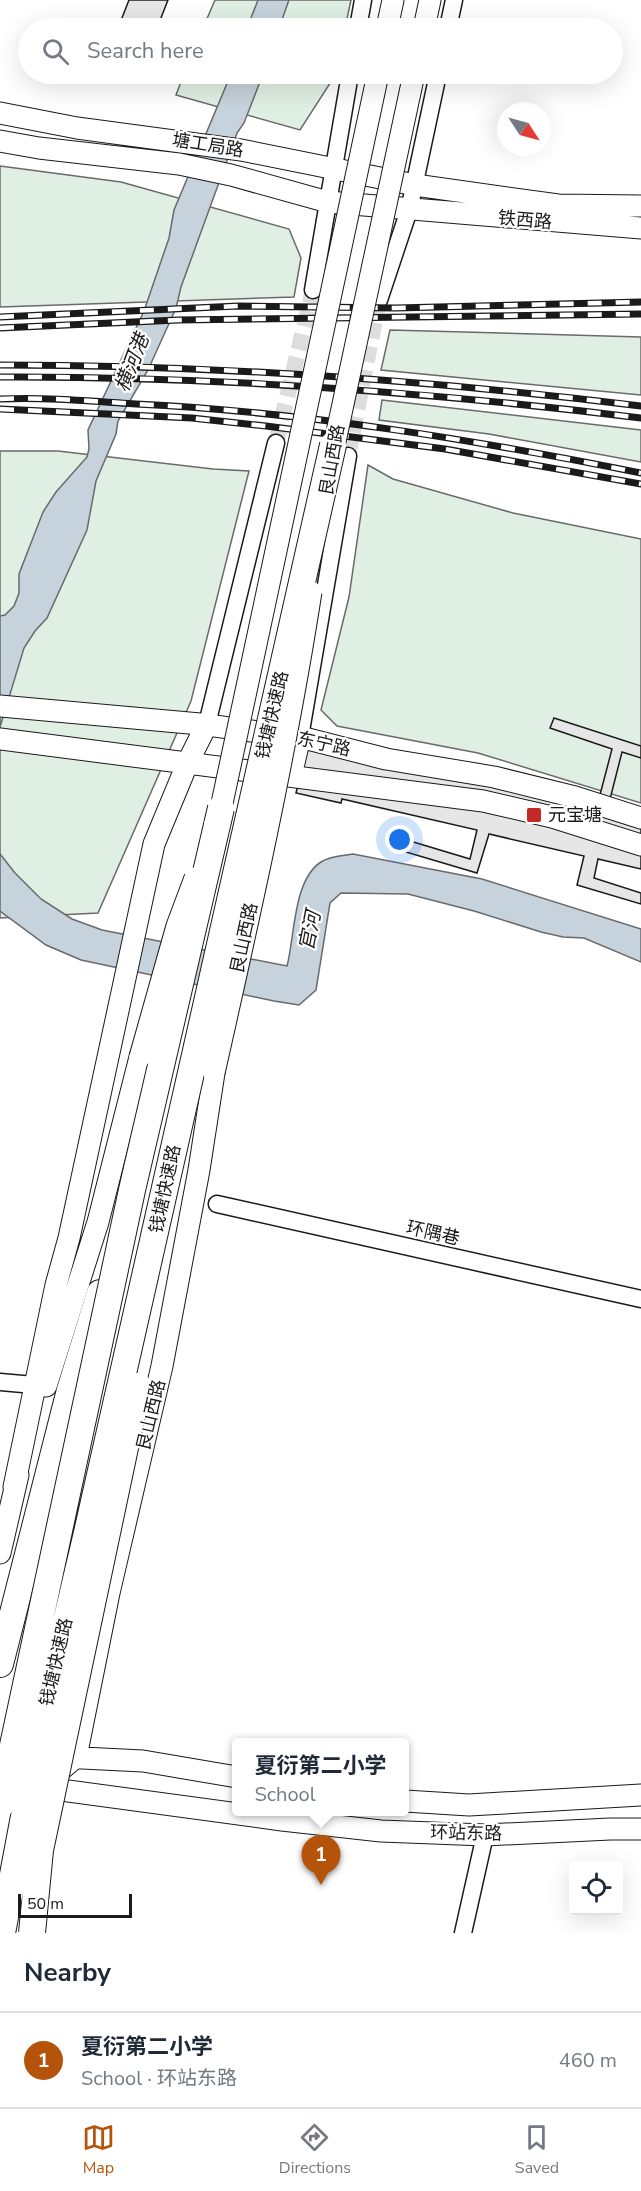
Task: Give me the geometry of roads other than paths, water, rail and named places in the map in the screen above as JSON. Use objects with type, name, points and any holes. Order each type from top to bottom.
[{"type":"highway","name":"钱塘快速路","points":[[1,1932],[39,1737],[94,1503],[185,1093],[340,451]]},
{"type":"highway","name":"钱塘快速路","points":[[0,1806],[132,1190],[220,808]]},
{"type":"highway","points":[[24,1933],[151,1323],[185,1093]]},
{"type":"highway","points":[[0,1664],[70,1390],[132,1190]]},
{"type":"highway","points":[[32,1933],[40,1850]]},
{"type":"main road","points":[[389,18],[393,0]]},
{"type":"main road","points":[[426,18],[430,0]]},
{"type":"main road","name":"艮山西路","points":[[14,1487],[98,1222],[177,926],[220,808],[376,84]]},
{"type":"main road","name":"艮山西路","points":[[76,1757],[109,1593],[162,1365],[195,1192],[214,1073],[298,675],[412,84]]},
{"type":"main road","name":"塘工局路","points":[[0,113],[77,128],[188,141],[241,150],[415,185]]},
{"type":"main road","name":"塘工局路","points":[[0,141],[39,148],[179,164],[231,175],[328,202],[409,210]]},
{"type":"main road","name":"铁西路","points":[[415,185],[558,205],[641,206]]},
{"type":"main road","name":"铁西路","points":[[409,210],[641,228]]},
{"type":"main road","name":"东宁路","points":[[6,707],[207,724],[300,737],[386,759],[494,777],[575,797],[641,818]]},
{"type":"main road","name":"艮山西路","points":[[0,1553],[34,1385],[69,1238],[153,844],[207,724]]},
{"type":"main road","points":[[291,776],[300,737]]},
{"type":"main road","name":"东宁路","points":[[0,739],[483,801],[552,817],[641,845]]},
{"type":"main road","points":[[1,1932],[42,1786],[76,1757]]},
{"type":"main road","points":[[0,1759],[76,1757],[143,1761],[232,1776]]},
{"type":"main road","name":"环站东路","points":[[0,1789],[42,1786],[232,1812]]},
{"type":"main road","name":"环站东路","points":[[409,1801],[469,1805],[641,1795]]},
{"type":"main road","name":"环站东路","points":[[257,1816],[381,1831],[485,1835],[641,1829]]},
{"type":"street","points":[[360,18],[363,0]]},
{"type":"street","points":[[450,18],[454,0]]},
{"type":"street","points":[[313,290],[348,84]]},
{"type":"street","points":[[379,300],[409,210],[436,84]]},
{"type":"street","name":"艮山西路","points":[[207,724],[276,443]]},
{"type":"street","name":"艮山西路","points":[[300,737],[340,451]]},
{"type":"street","name":"环隅巷","points":[[217,1204],[641,1299]]},
{"type":"street","points":[[0,1382],[34,1385]]},
{"type":"street","points":[[463,1933],[485,1835]]},
{"type":"water","points":[[258,0],[289,0],[283,18],[251,18]]},
{"type":"water","name":"横河港","points":[[227,84],[259,84],[244,123],[237,133],[181,287],[176,308],[148,370],[118,421],[116,434],[96,481],[87,530],[47,618],[24,648],[0,727],[0,616],[5,615],[14,606],[19,593],[19,574],[43,512],[56,492],[87,457],[88,430],[144,311],[169,238],[174,210]]},
{"type":"water","name":"官河","points":[[0,854],[41,899],[72,919],[102,930],[287,966],[296,910],[305,882],[312,870],[321,862],[332,857],[353,854],[482,879],[641,929],[641,962],[584,938],[563,937],[541,932],[408,894],[341,893],[330,903],[316,990],[299,1005],[274,1001],[81,960],[46,945],[0,911]]},
{"type":"tunnel","points":[[276,443],[313,290]]},
{"type":"tunnel","points":[[348,456],[379,300]]},
{"type":"railway","points":[[0,317],[238,306],[396,308],[641,302]]},
{"type":"railway","points":[[0,328],[178,320],[641,314]]},
{"type":"railway","points":[[0,365],[160,368],[321,376],[481,389],[641,406]]},
{"type":"railway","points":[[0,377],[161,379],[321,387],[482,400],[641,418]]},
{"type":"railway","points":[[0,399],[68,400],[200,408],[327,421],[516,449],[641,473]]},
{"type":"railway","points":[[0,409],[192,418],[266,426],[445,449],[641,484]]},
{"type":"place","name":"元宝塘","points":[[534,815]]},
{"type":"place","name":"夏衍第二小学","points":[[321,1885]]}]
